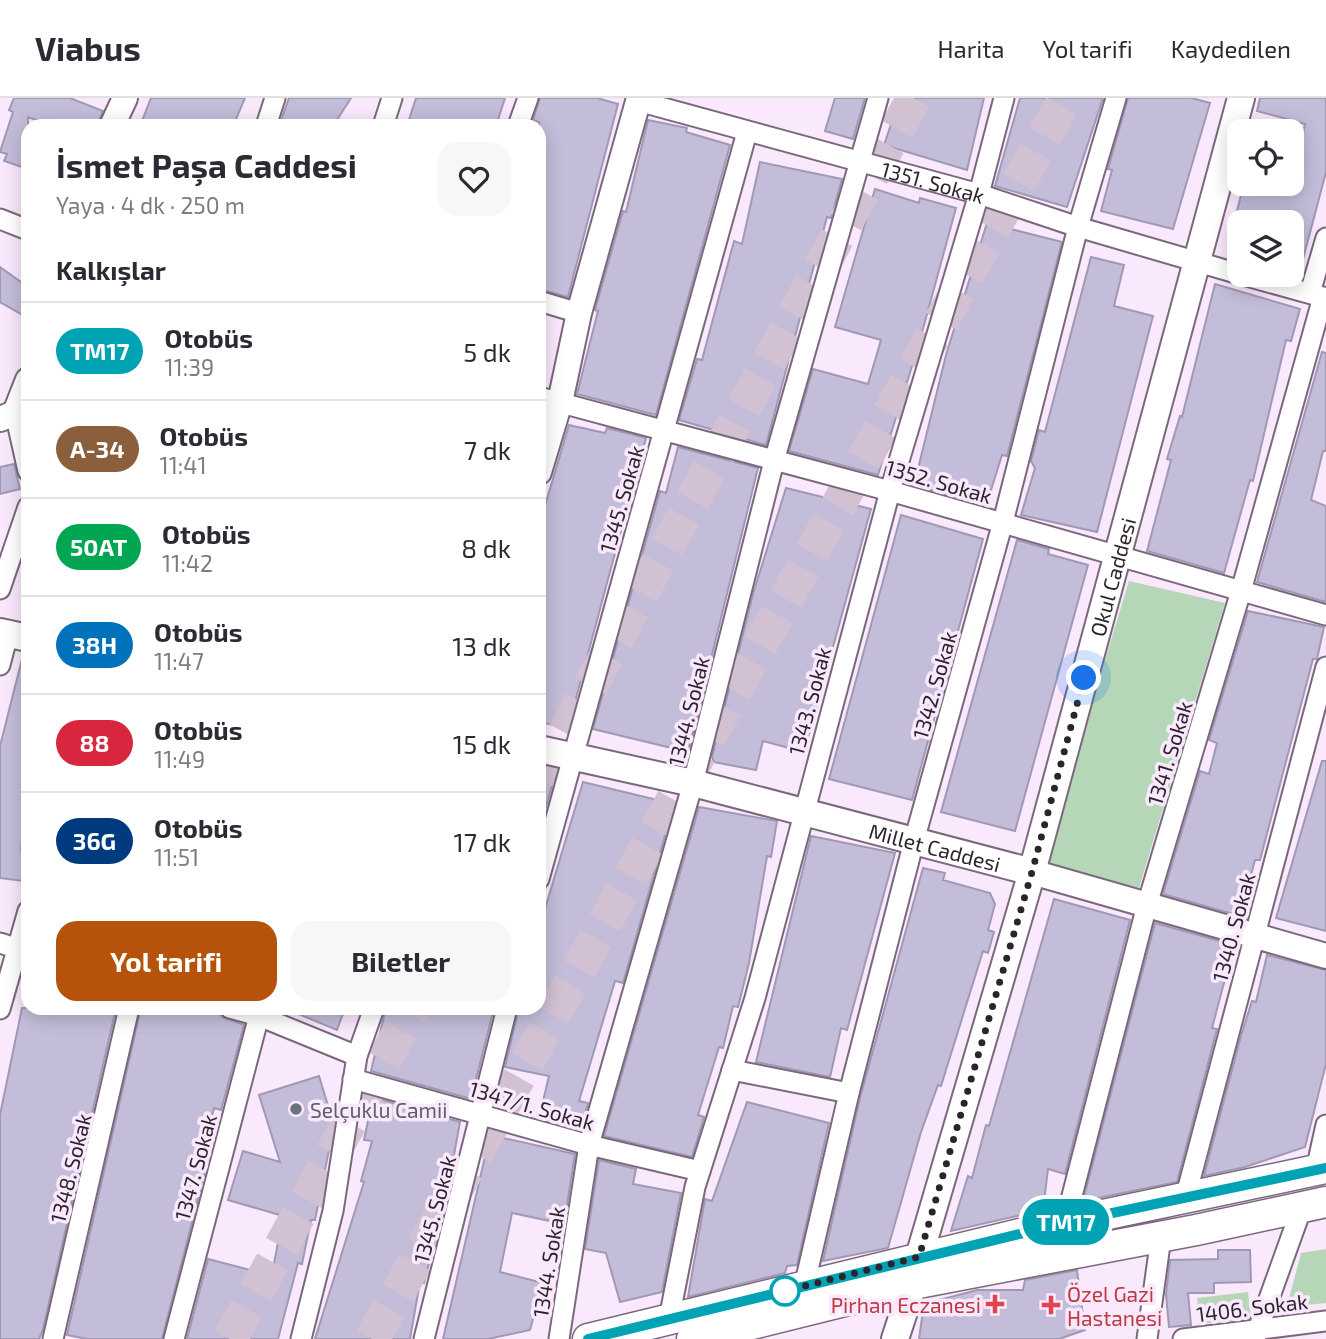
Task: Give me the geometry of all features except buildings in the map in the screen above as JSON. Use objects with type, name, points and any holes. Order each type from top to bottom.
[{"type":"main road","name":"Okul Caddesi","points":[[895,1339],[1032,872],[1241,98]]},
{"type":"main road","name":"Millet Caddesi","points":[[546,750],[693,783],[1032,872]]},
{"type":"main road","points":[[692,1339],[1065,1223],[1321,1169]]},
{"type":"main road","points":[[588,1339],[804,1287],[1161,1237],[1314,1204]]},
{"type":"street","points":[[115,119],[125,98]]},
{"type":"street","points":[[268,119],[275,98]]},
{"type":"street","points":[[385,119],[392,98]]},
{"type":"street","points":[[520,119],[527,98]]},
{"type":"street","name":"1344. Sokak","points":[[559,1339],[589,1145],[693,783],[774,461],[878,98]]},
{"type":"street","name":"1343. Sokak","points":[[669,1319],[700,1171],[755,998],[802,812],[890,491],[979,194],[1004,98]]},
{"type":"street","name":"1342. Sokak","points":[[804,1287],[849,1093],[914,841],[1003,523],[1078,227],[1116,98]]},
{"type":"street","points":[[546,426],[550,399],[579,313],[634,99]]},
{"type":"street","name":"1351. Sokak","points":[[634,99],[861,164],[979,194],[1078,227],[1227,270]]},
{"type":"street","name":"1345. Sokak","points":[[546,853],[747,132]]},
{"type":"street","points":[[0,219],[21,227]]},
{"type":"street","name":"1341. Sokak","points":[[1065,1223],[1147,905],[1241,591],[1320,296],[1326,238]]},
{"type":"street","name":"1351. Sokak","points":[[1288,287],[1320,296]]},
{"type":"street","points":[[546,303],[579,313]]},
{"type":"street","points":[[21,393],[8,416],[21,452]]},
{"type":"street","name":"1352. Sokak","points":[[550,399],[1117,554],[1326,615]]},
{"type":"street","points":[[0,589],[21,528]]},
{"type":"street","points":[[0,665],[12,635]]},
{"type":"street","name":"1340. Sokak","points":[[1185,1199],[1326,667]]},
{"type":"street","name":"Millet Caddesi","points":[[1032,872],[1326,956]]},
{"type":"street","points":[[0,1005],[21,930]]},
{"type":"street","name":"1348. Sokak","points":[[53,1339],[127,1015]]},
{"type":"street","name":"1347. Sokak","points":[[174,1339],[259,1015]]},
{"type":"street","points":[[267,1015],[357,1056]]},
{"type":"street","points":[[301,1339],[332,1211],[357,1056],[372,1015]]},
{"type":"street","name":"1345. Sokak","points":[[424,1339],[505,1015]]},
{"type":"street","points":[[732,1070],[849,1093]]},
{"type":"street","name":"1347/1. Sokak","points":[[354,1079],[589,1145],[700,1171]]},
{"type":"street","points":[[1321,1169],[1326,1125]]},
{"type":"street","points":[[1257,1334],[1314,1204]]},
{"type":"street","points":[[1147,1339],[1161,1237]]},
{"type":"street","name":"1406. Sokak","points":[[1183,1339],[1257,1334],[1326,1321]]},
{"type":"green space","points":[[1129,581],[1225,603],[1139,888],[1043,863]]},
{"type":"green space","points":[[1326,1249],[1326,1303],[1287,1307],[1301,1253]]},
{"type":"green space","points":[[1248,1292],[1251,1319],[1200,1324],[1197,1298]]},
{"type":"tunnel","points":[[546,766],[914,98]]},
{"type":"tunnel","points":[[372,1339],[1066,98]]},
{"type":"tunnel","points":[[230,1339],[409,1015]]},
{"type":"bus line","name":"TM17","points":[[588,1339],[1065,1223],[1326,1168]]},
{"type":"place","name":"Selçuklu Camii","points":[[296,1109]]},
{"type":"place","name":"Pirhan Eczanesi","points":[[995,1304]]},
{"type":"place","name":"Özel Gazi Hastanesi","points":[[1051,1305]]},
{"type":"route","points":[[785,1291],[777,1293],[919,1257],[1032,872],[1084,678]]}]
